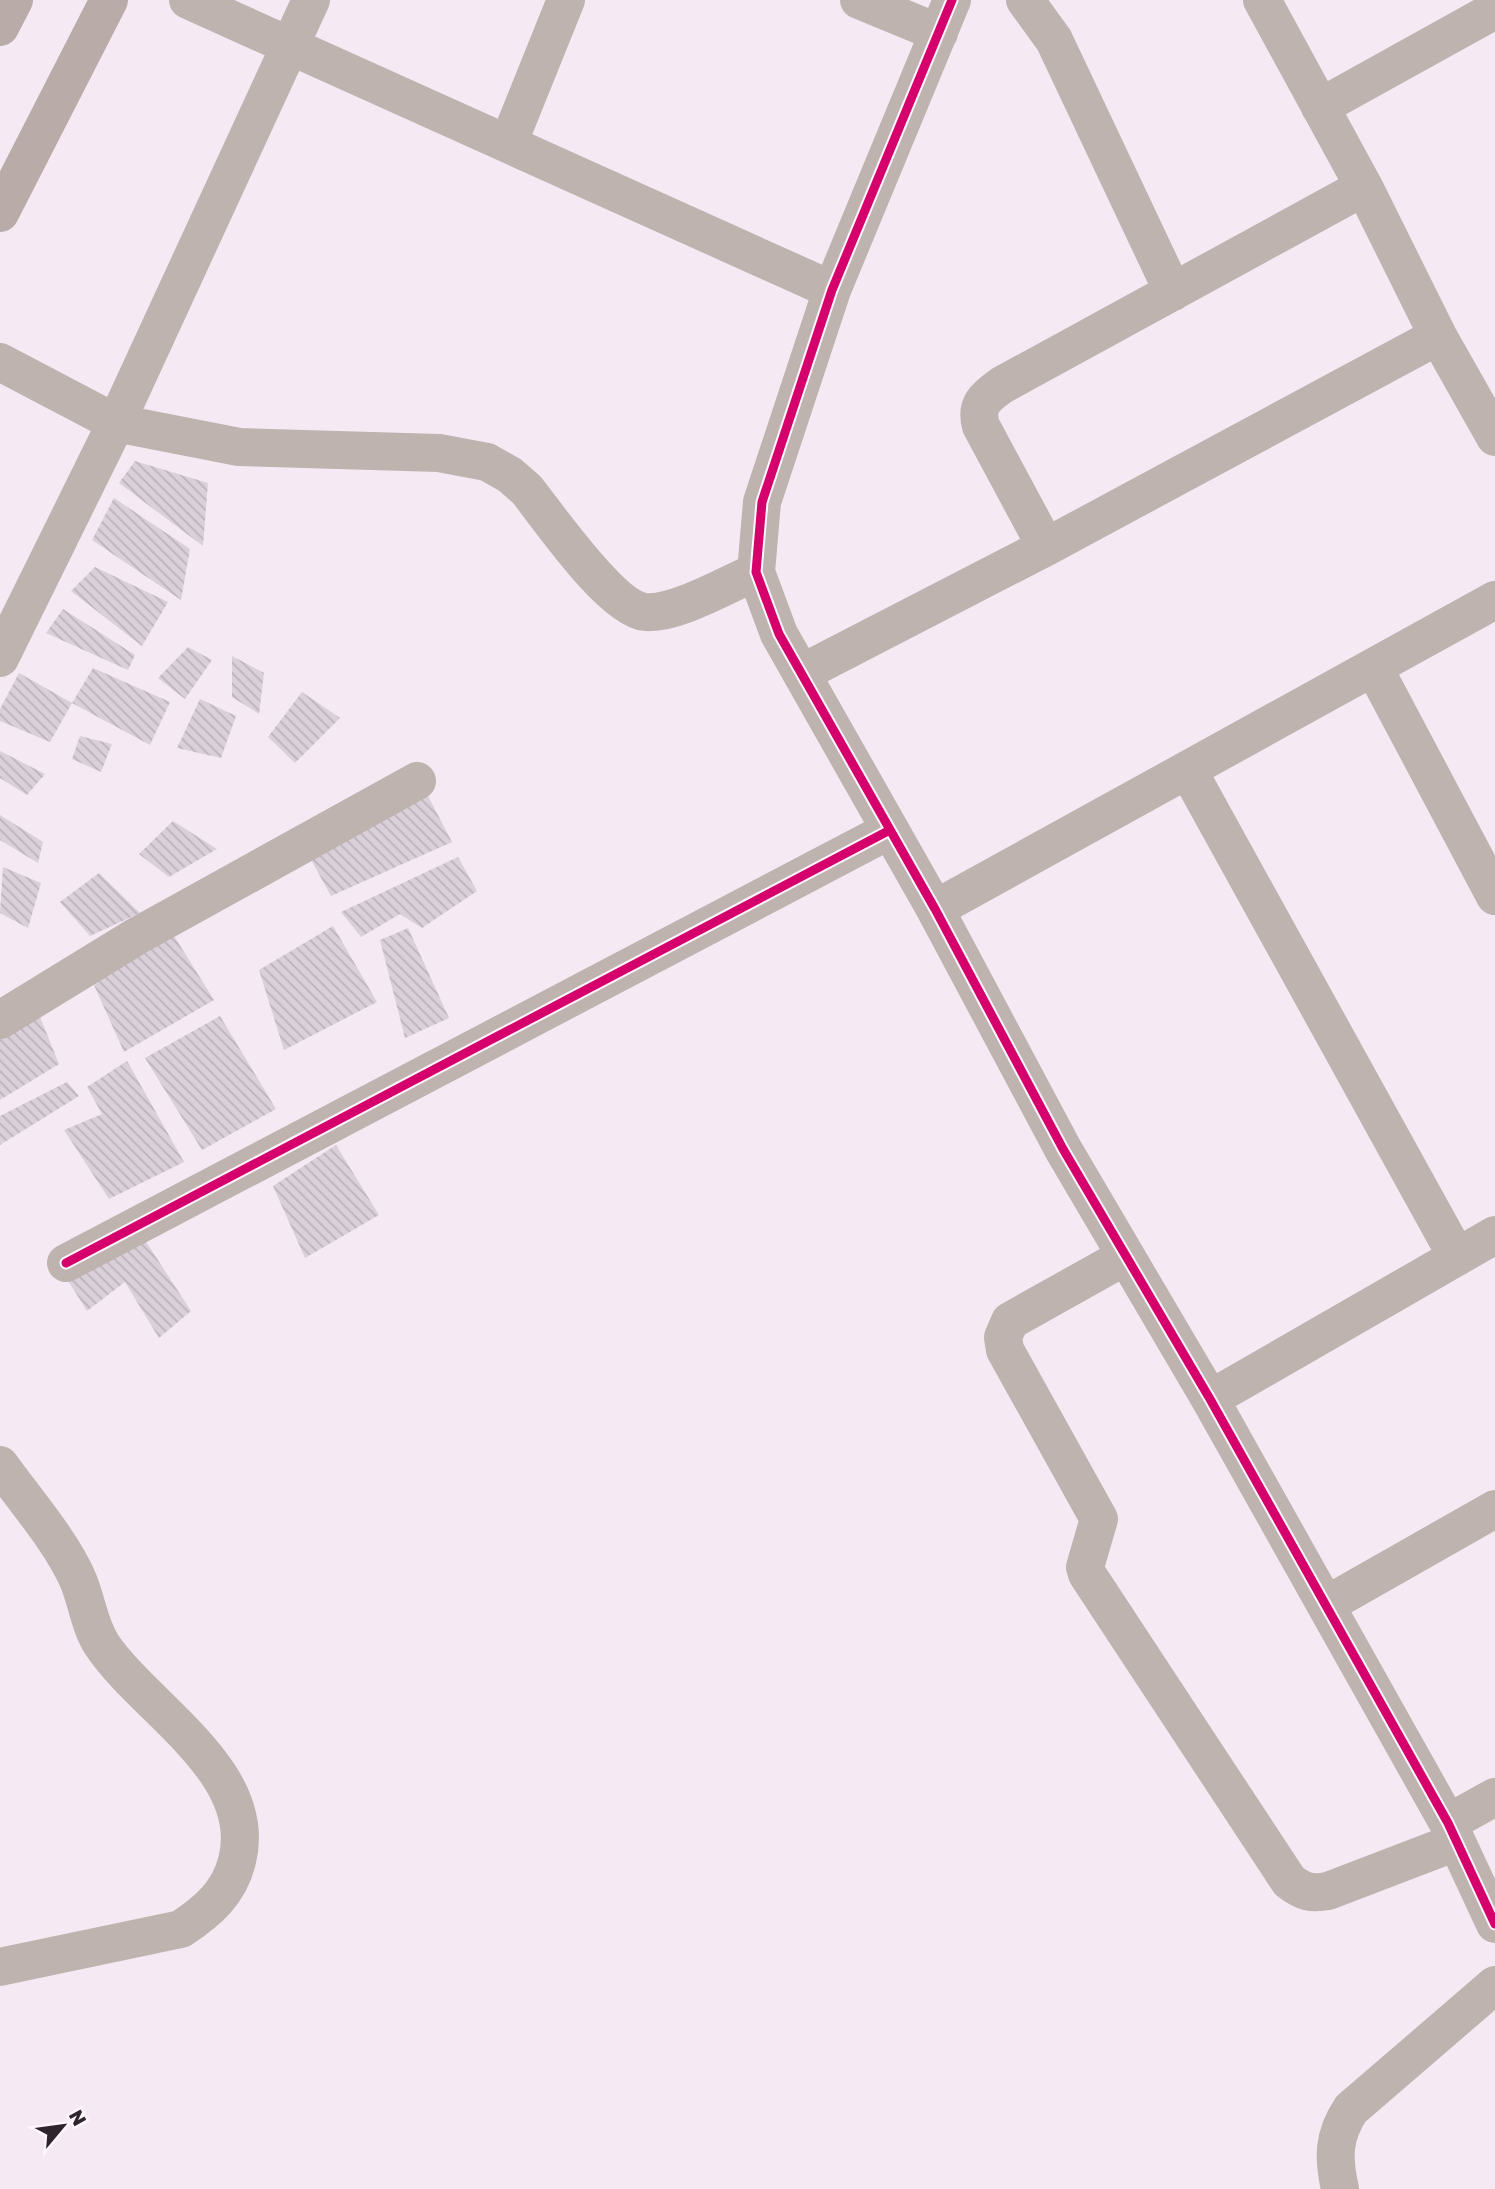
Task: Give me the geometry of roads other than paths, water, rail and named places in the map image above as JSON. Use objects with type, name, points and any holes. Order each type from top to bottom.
[{"type":"main road","points":[[0,27],[14,0]]},
{"type":"main road","points":[[0,213],[109,0]]},
{"type":"street","points":[[188,0],[832,290]]},
{"type":"street","points":[[0,658],[116,423],[288,44],[311,0]]},
{"type":"street","points":[[508,144],[566,0]]},
{"type":"street","points":[[859,0],[945,16],[832,290],[762,502],[756,572],[779,634],[935,909],[1063,1149],[1210,1399],[1326,1605],[1452,1833],[1495,1924]]},
{"type":"street","points":[[1027,0],[1054,40],[1173,292]]},
{"type":"street","points":[[1262,0],[1364,187],[1438,336],[1495,437]]},
{"type":"street","points":[[1320,107],[1495,10]]},
{"type":"street","points":[[1046,547],[981,426],[978,414],[981,402],[1002,385],[1364,187]]},
{"type":"street","points":[[802,673],[1046,547],[1438,336]]},
{"type":"street","points":[[0,362],[116,423],[239,447],[439,453],[488,462],[510,475],[527,491],[614,597],[646,612],[671,608],[756,572]]},
{"type":"street","points":[[935,909],[1189,772],[1495,600]]},
{"type":"street","points":[[1374,668],[1495,896]]},
{"type":"street","points":[[1189,772],[1457,1257]]},
{"type":"street","points":[[0,1020],[136,936],[417,780]]},
{"type":"street","points":[[66,1263],[890,830]]},
{"type":"street","points":[[1210,1399],[1495,1236]]},
{"type":"street","points":[[1126,1256],[1010,1321],[1003,1337],[1005,1350],[1099,1519],[1085,1567],[1087,1574],[1289,1881],[1309,1893],[1328,1891],[1452,1833],[1495,1797]]},
{"type":"street","points":[[0,1465],[68,1561],[78,1580],[101,1644],[206,1758],[226,1786],[236,1806],[242,1845],[232,1881],[207,1912],[181,1929],[0,1967]]},
{"type":"street","points":[[1326,1605],[1495,1509]]},
{"type":"street","points":[[1340,2189],[1334,2148],[1340,2125],[1351,2109],[1495,1985]]}]
